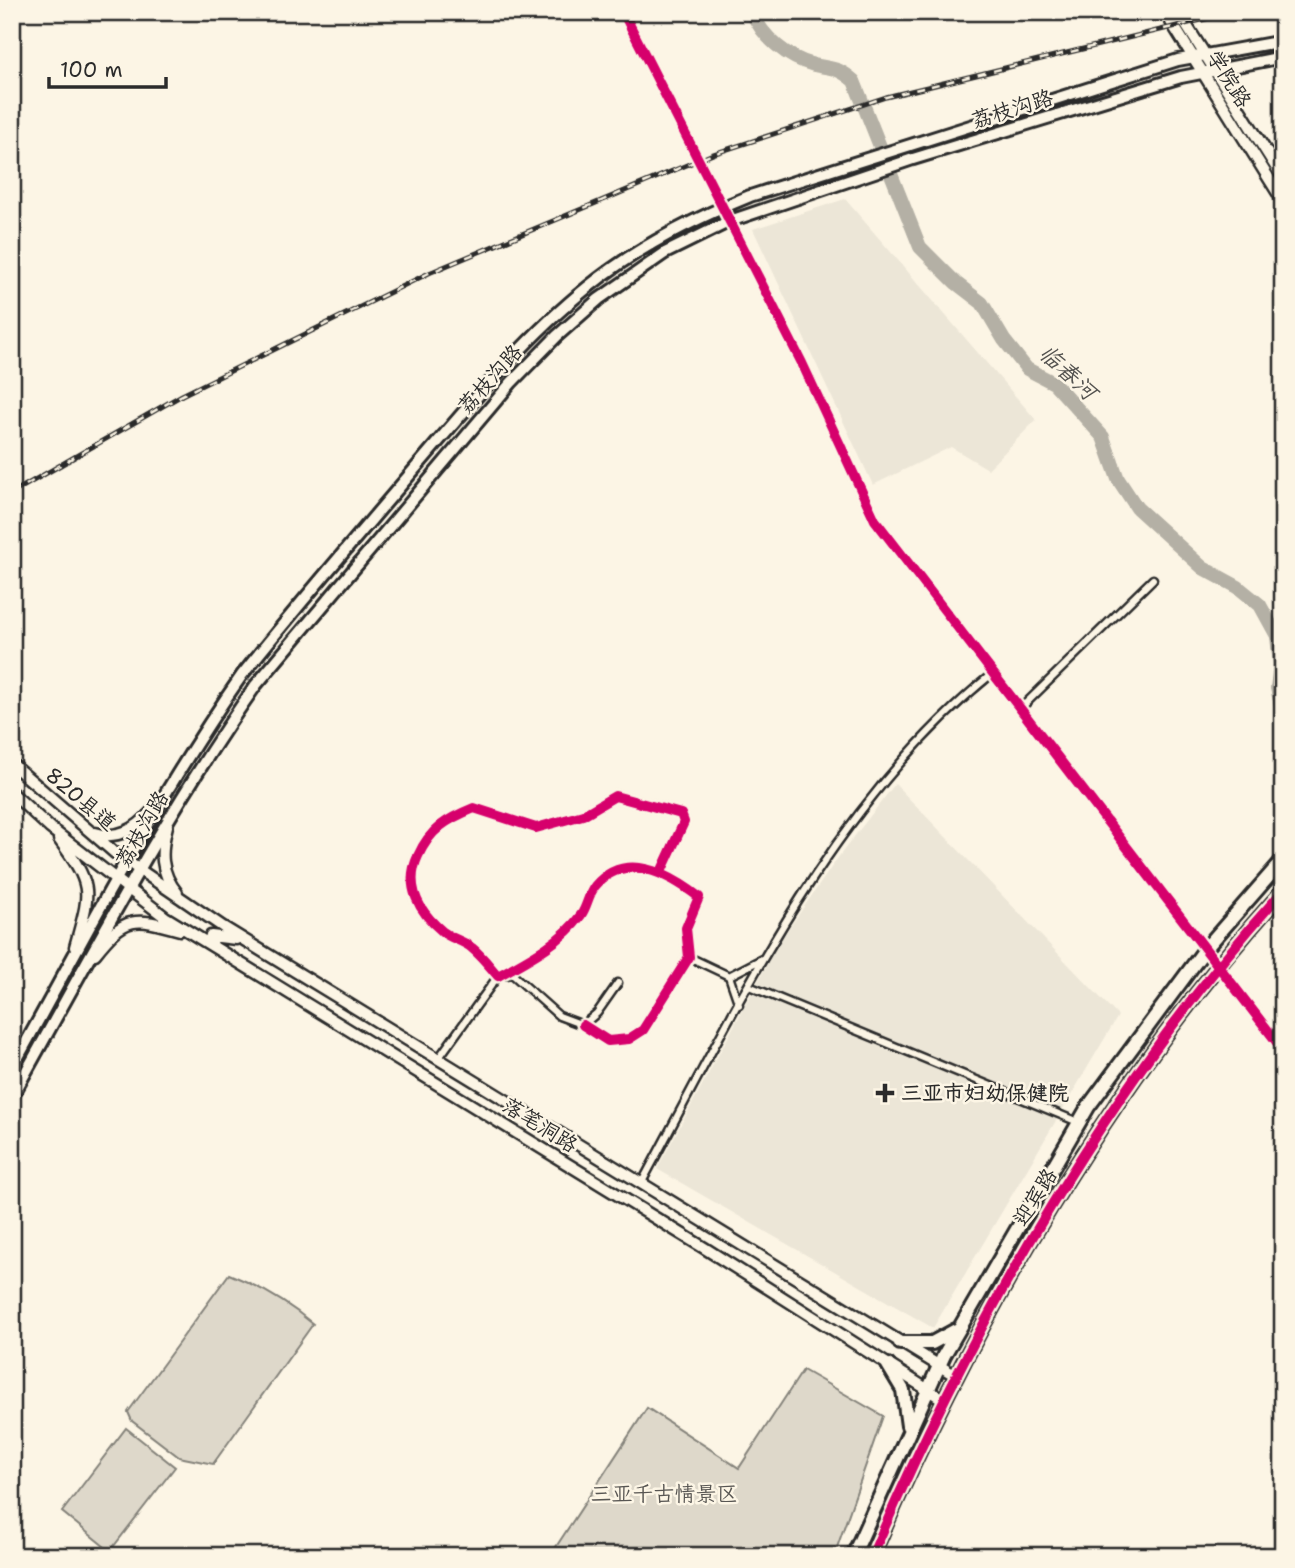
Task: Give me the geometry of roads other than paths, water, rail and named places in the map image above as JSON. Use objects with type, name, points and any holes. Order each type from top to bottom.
[{"type":"highway","name":"迎宾路","points":[[853,1556],[939,1366],[1078,1122],[1206,948],[1283,860]]},
{"type":"highway","name":"迎宾路","points":[[872,1556],[914,1459],[1040,1223],[1107,1121],[1220,967],[1283,891]]},
{"type":"highway","points":[[900,1343],[932,1343],[959,1328]]},
{"type":"highway","points":[[888,1365],[903,1390],[909,1430]]},
{"type":"main road","name":"学院路","points":[[1165,12],[1283,201]]},
{"type":"main road","name":"学院路","points":[[1178,12],[1283,178]]},
{"type":"main road","name":"荔枝沟路","points":[[12,1068],[163,798],[205,729],[251,665],[499,372],[545,324],[589,286],[637,252],[722,207],[908,145],[1192,57],[1283,41]]},
{"type":"main road","name":"荔枝沟路","points":[[12,1097],[168,822],[219,738],[256,685],[511,383],[557,336],[599,299],[665,253],[730,220],[913,159],[1202,72],[1283,57]]},
{"type":"main road","name":"820县道","points":[[12,764],[127,862]]},
{"type":"main road","name":"820县道","points":[[12,793],[50,828],[116,880]]},
{"type":"main road","points":[[87,830],[108,837],[126,832],[145,819],[163,798]]},
{"type":"main road","points":[[168,822],[161,847],[164,873],[176,891],[194,907]]},
{"type":"main road","points":[[50,828],[82,873],[89,892],[73,959]]},
{"type":"main road","name":"落笔洞路","points":[[127,862],[253,946],[956,1376]]},
{"type":"main road","name":"落笔洞路","points":[[116,880],[213,946],[944,1400]]},
{"type":"main road","points":[[86,966],[121,925],[138,920],[193,933]]},
{"type":"main road","points":[[213,946],[209,940],[214,935],[253,946]]},
{"type":"street","points":[[623,12],[802,363],[875,520],[1283,1050]]},
{"type":"street","points":[[1021,709],[1153,579]]},
{"type":"street","points":[[641,1184],[800,895],[843,836],[921,741],[993,673]]},
{"type":"street","points":[[498,976],[471,947],[444,933],[422,908],[411,888],[413,867],[426,839],[444,821],[474,808],[536,828],[583,815],[615,796],[681,814],[684,822],[661,872]]},
{"type":"street","points":[[438,1059],[498,976],[553,942],[581,915],[592,889],[606,874],[623,868],[661,872],[699,897],[686,928],[689,957],[643,1030],[628,1039],[608,1041],[583,1025],[559,1016],[512,974],[498,976]]},
{"type":"street","points":[[689,957],[729,976],[739,1005]]},
{"type":"street","points":[[729,976],[764,958]]},
{"type":"street","points":[[583,1025],[597,1013],[618,983]]},
{"type":"street","points":[[749,986],[1078,1122]]},
{"type":"waterway","name":"临春河","points":[[752,12],[762,30],[785,52],[804,62],[839,71],[854,81],[920,247],[956,283],[982,303],[1004,340],[1027,369],[1054,383],[1103,437],[1118,479],[1137,508],[1203,568],[1238,587],[1260,605],[1277,636],[1280,665],[1277,688],[1283,713]]},
{"type":"railway","points":[[12,493],[182,395],[429,273],[713,154],[886,97],[1234,12]]},
{"type":"place","name":"三亚市妇幼保健院","points":[[885,1093]]},
{"type":"park label","name":"三亚千古情景区","points":[[664,1494]]}]
